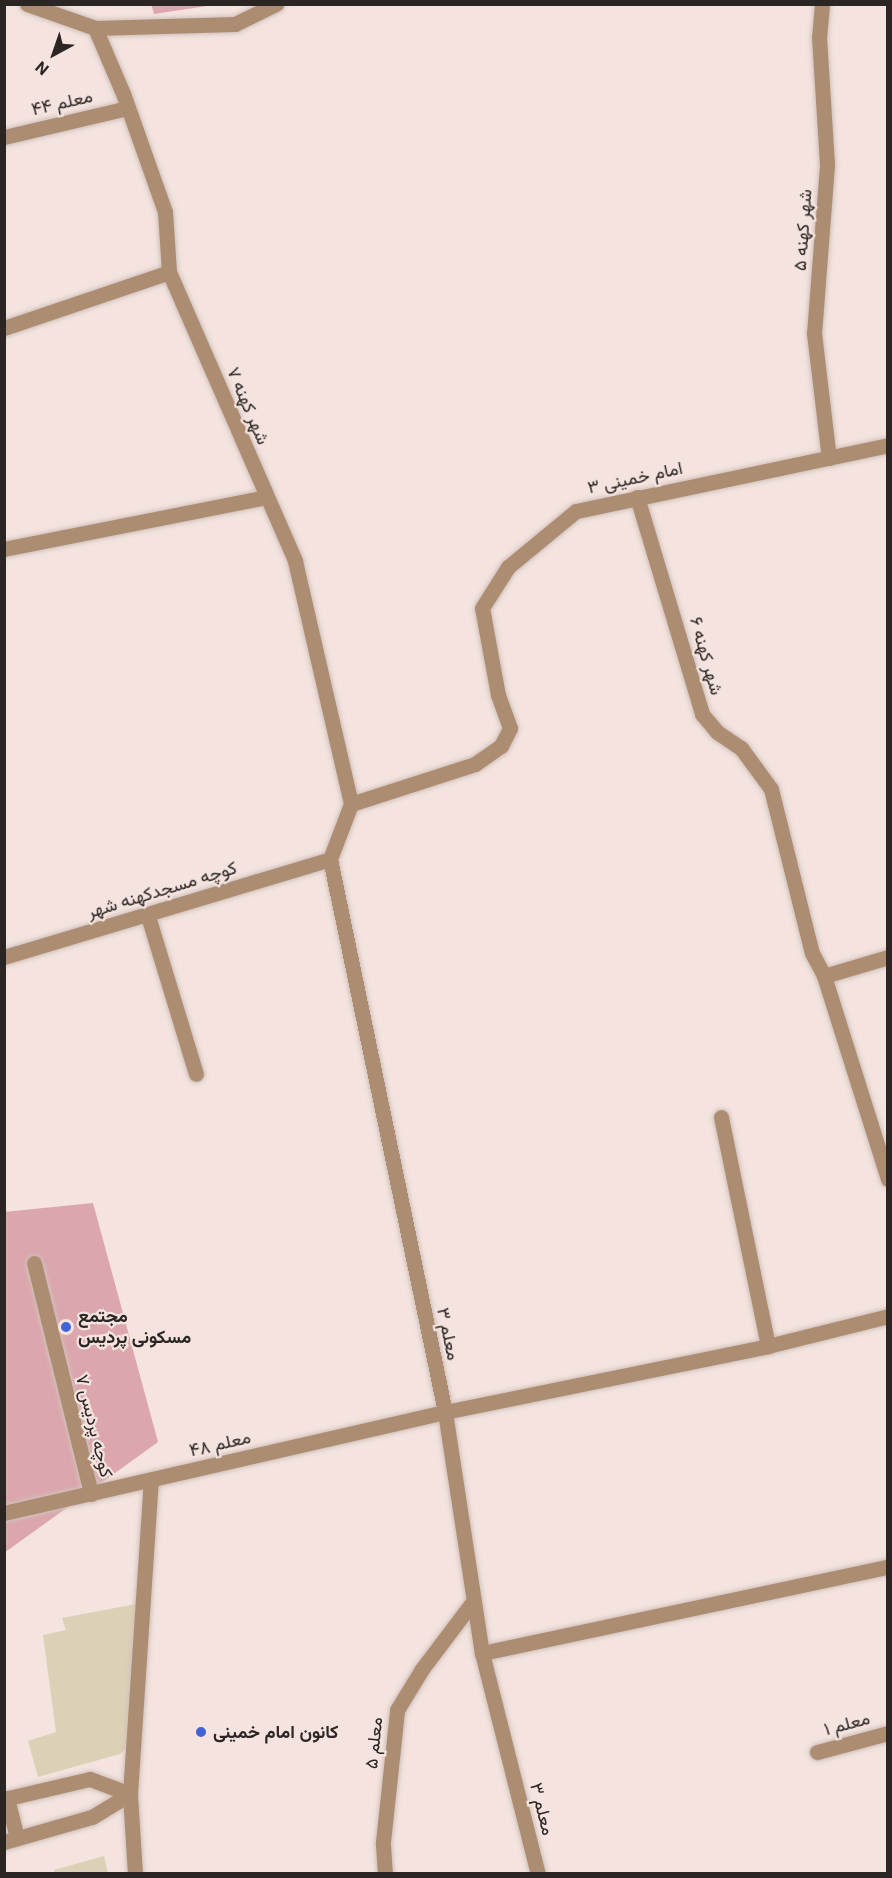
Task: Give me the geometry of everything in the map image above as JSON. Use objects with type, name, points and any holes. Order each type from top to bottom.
[{"type":"street","points":[[27,4],[95,28],[235,24],[276,4]]},
{"type":"street","name":"شهر کهنه ۵","points":[[822,4],[819,38],[827,165],[814,333],[829,458]]},
{"type":"street","name":"شهر کهنه ۷","points":[[95,28],[128,108],[165,212],[169,272],[295,561],[351,804]]},
{"type":"street","name":"معلم ۴۴","points":[[4,136],[128,108]]},
{"type":"street","points":[[4,328],[169,272]]},
{"type":"street","name":"امام خمینی ۳","points":[[351,804],[474,764],[501,746],[510,728],[498,694],[482,608],[508,567],[576,512],[637,497],[888,445]]},
{"type":"street","points":[[4,549],[266,497]]},
{"type":"street","name":"شهر کهنه ۶","points":[[637,497],[702,714],[717,732],[741,748],[771,789],[812,953],[824,976],[888,1179]]},
{"type":"street","points":[[330,859],[351,804]]},
{"type":"street","name":"کوچه مسجدکهنه شهر","points":[[4,957],[148,916],[330,859]]},
{"type":"street","name":"معلم ۳","points":[[330,859],[445,1412],[472,1603],[482,1653],[538,1874]]},
{"type":"street","points":[[148,916],[196,1074]]},
{"type":"street","points":[[824,976],[888,957]]},
{"type":"street","points":[[721,1117],[768,1346]]},
{"type":"street","name":"کوچه پردیس ۷","points":[[34,1263],[91,1494]]},
{"type":"street","name":"معلم ۴۸","points":[[4,1513],[445,1412],[768,1346],[888,1316]]},
{"type":"street","points":[[135,1874],[130,1794],[151,1480]]},
{"type":"street","points":[[482,1653],[888,1567]]},
{"type":"street","name":"معلم ۵","points":[[385,1874],[383,1842],[397,1710],[422,1669],[472,1603]]},
{"type":"street","name":"معلم ۱","points":[[817,1752],[888,1733]]},
{"type":"street","points":[[90,1779],[130,1794],[92,1817],[10,1840],[6,1798],[90,1779]]},
{"type":"shaded area","points":[[136,1604],[127,1747],[120,1754],[38,1777],[28,1741],[56,1732],[43,1635],[66,1630],[62,1618]]},
{"type":"shaded area","points":[[104,1856],[108,1873],[55,1873],[54,1870]]},
{"type":"building","points":[[151,4],[206,4],[207,6],[154,14]]},
{"type":"building","name":"مجتمع مسکونی پردیس","points":[[93,1203],[158,1442],[4,1553],[4,1212]]},
{"type":"place","name":"مجتمع مسکونی پردیس","points":[[66,1327]]},
{"type":"place","name":"کانون امام خمینی","points":[[201,1732]]}]
